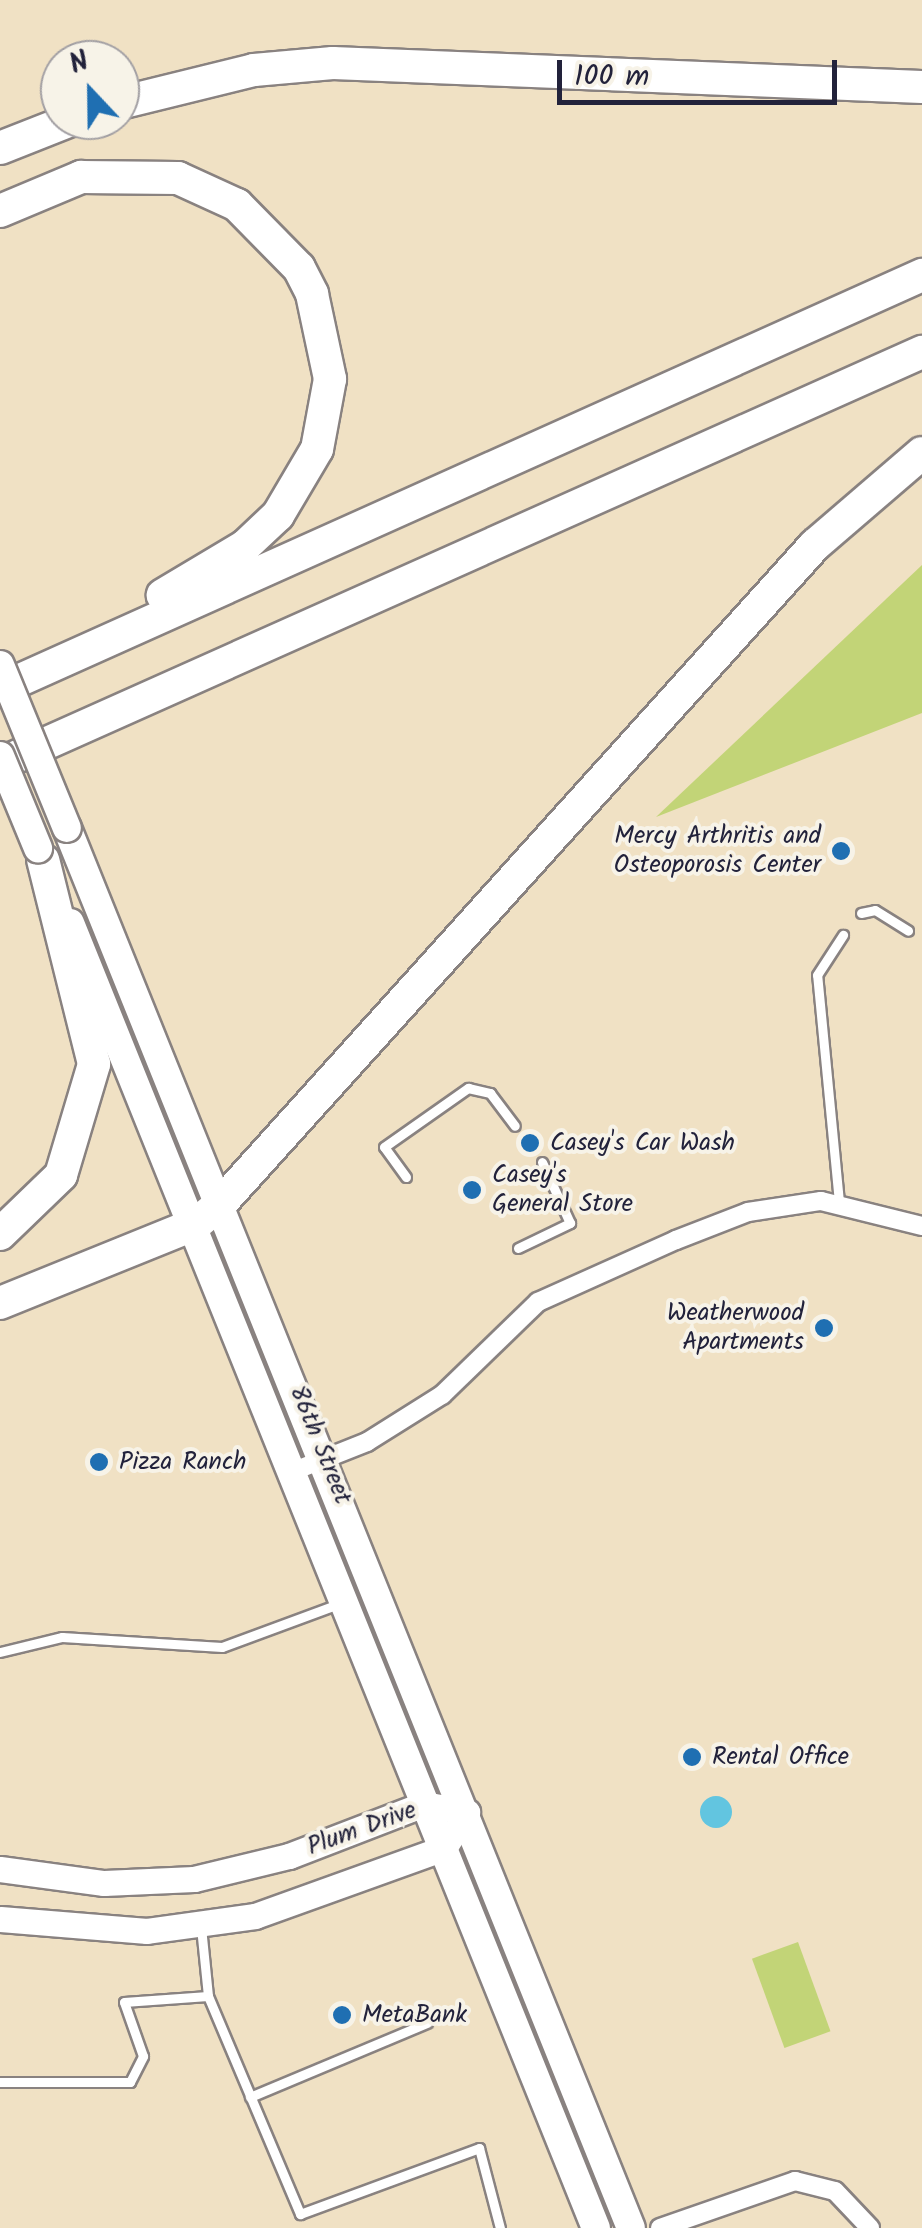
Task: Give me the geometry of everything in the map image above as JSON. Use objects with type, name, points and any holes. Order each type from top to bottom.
[{"type":"highway","points":[[140,97],[254,70],[332,62],[922,87]]},
{"type":"highway","points":[[0,148],[40,132]]},
{"type":"highway","points":[[0,212],[20,197],[111,172],[206,186],[299,268],[322,324],[330,379],[317,449],[278,514],[245,546],[0,687]]},
{"type":"highway","points":[[0,687],[922,275]]},
{"type":"highway","points":[[0,764],[922,352]]},
{"type":"highway","points":[[0,1303],[196,1224],[223,1201],[815,545],[922,454]]},
{"type":"highway","points":[[0,776],[106,717]]},
{"type":"highway","points":[[0,1234],[61,1175],[94,1064],[40,854]]},
{"type":"main road","name":"86th Street","points":[[0,665],[223,1201],[631,2228]]},
{"type":"main road","name":"86th Street","points":[[0,756],[196,1224],[596,2228]]},
{"type":"street","points":[[294,1471],[325,1459],[442,1395],[511,1322],[567,1286],[748,1212],[839,1202],[922,1226]]},
{"type":"street","name":"Plum Drive","points":[[0,1868],[104,1884],[194,1879],[290,1856],[424,1804],[467,1812],[444,1848],[305,1901],[200,1926],[102,1931],[0,1918]]},
{"type":"street","points":[[660,2228],[795,2180],[835,2191],[870,2228]]},
{"type":"lane","points":[[861,913],[875,910],[908,930]]},
{"type":"lane","points":[[839,1202],[817,975],[843,935]]},
{"type":"lane","points":[[406,1177],[384,1147],[449,1101],[484,1090],[515,1126]]},
{"type":"lane","points":[[518,1248],[562,1231],[570,1212],[542,1162]]},
{"type":"lane","points":[[542,1230],[562,1231]]},
{"type":"lane","points":[[0,1652],[62,1637],[222,1647],[345,1602]]},
{"type":"lane","points":[[200,1926],[208,1996],[300,2214],[479,2148],[500,2228]]},
{"type":"lane","points":[[0,2082],[130,2082],[143,2056],[124,2002],[208,1996]]},
{"type":"lane","points":[[250,2097],[428,2023]]},
{"type":"green space","points":[[922,565],[922,713],[656,817]]},
{"type":"green space","points":[[798,1942],[830,2031],[784,2048],[752,1959]]},
{"type":"water","points":[[716,1796],[727,1801],[732,1812],[727,1823],[716,1828],[705,1823],[700,1812],[705,1801]]},
{"type":"place","name":"Mercy Arthritis and Osteoporosis Center","points":[[841,851]]},
{"type":"place","name":"Casey's Car Wash","points":[[530,1143]]},
{"type":"place","name":"Casey's General Store","points":[[472,1190]]},
{"type":"place","name":"Weatherwood Apartments","points":[[824,1328]]},
{"type":"place","name":"Pizza Ranch","points":[[99,1462]]},
{"type":"place","name":"Rental Office","points":[[692,1757]]},
{"type":"place","name":"MetaBank","points":[[342,2015]]}]
